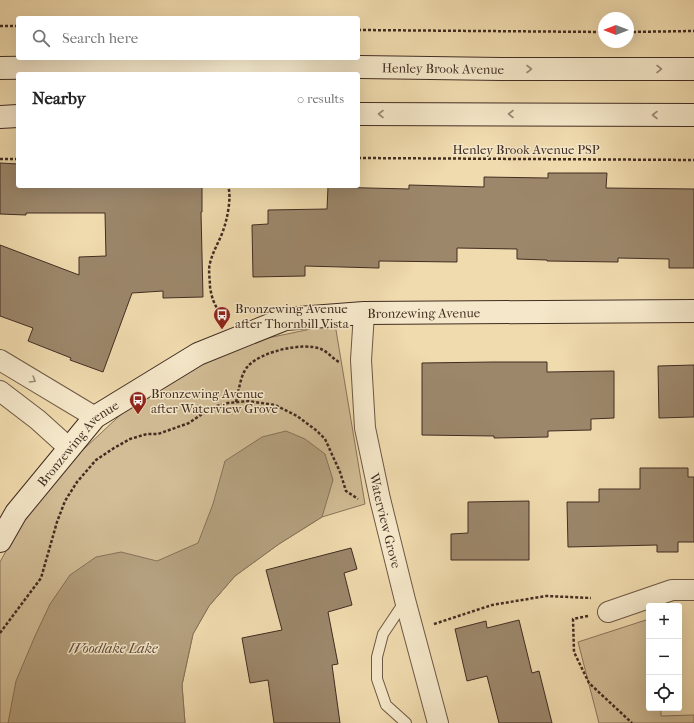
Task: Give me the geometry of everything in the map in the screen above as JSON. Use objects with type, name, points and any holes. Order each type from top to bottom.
[{"type":"main road","name":"Henley Brook Avenue","points":[[0,68],[218,65],[493,69],[694,69]]},
{"type":"main road","points":[[360,114],[694,115]]},
{"type":"main road","points":[[0,117],[16,116]]},
{"type":"main road","name":"Bronzewing Avenue","points":[[0,541],[16,513],[95,417],[198,354],[284,319],[364,313],[694,311]]},
{"type":"street","name":"Waterview Grove","points":[[364,313],[361,360],[365,428],[380,499],[438,723]]},
{"type":"street","points":[[0,360],[95,417]]},
{"type":"street","points":[[0,391],[38,420],[69,448]]},
{"type":"street","points":[[608,612],[672,590],[694,590]]},
{"type":"lane","points":[[405,600],[383,634],[377,657],[377,679],[386,705],[406,723]]},
{"type":"path","points":[[0,26],[16,26]]},
{"type":"path","points":[[360,30],[598,32]]},
{"type":"path","points":[[634,32],[694,31]]},
{"type":"path","name":"Henley Brook Avenue PSP","points":[[360,158],[694,160]]},
{"type":"path","points":[[0,159],[16,159]]},
{"type":"path","points":[[229,188],[228,209],[223,232],[214,250],[210,265],[209,278],[211,293],[215,307],[243,336],[260,358]]},
{"type":"path","points":[[236,402],[241,380],[248,366],[260,358],[284,349],[308,346],[322,349],[338,362],[361,360]]},
{"type":"path","points":[[0,633],[41,578],[57,522],[65,501],[77,482],[96,460],[130,439],[147,434],[158,434],[190,423],[202,414],[217,406],[248,401],[275,405],[307,423],[325,439],[340,472],[346,491],[361,502],[380,499]]},
{"type":"path","points":[[413,631],[492,605],[546,596],[591,598],[608,612]]},
{"type":"path","points":[[608,612],[573,619],[574,652],[588,683],[632,723]]},
{"type":"shaded area","points":[[335,324],[365,504],[322,517],[279,544],[235,576],[209,606],[193,634],[182,685],[185,723],[0,723],[0,562],[40,490],[131,405],[239,344]]},
{"type":"shaded area","points":[[646,620],[646,711],[661,711],[661,716],[694,715],[694,723],[599,723],[578,642]]},
{"type":"water","name":"Woodlake Lake","points":[[286,431],[305,439],[325,454],[333,480],[322,517],[279,544],[235,576],[209,606],[193,634],[182,685],[185,723],[8,723],[16,681],[50,604],[70,575],[96,557],[121,552],[157,561],[198,543],[213,504],[225,461],[262,437]]},
{"type":"building","points":[[0,163],[16,164],[16,188],[202,188],[201,212],[203,297],[163,298],[163,291],[132,293],[103,372],[70,360],[71,358],[28,341],[33,328],[0,316],[0,245],[79,275],[79,257],[106,256],[105,213],[26,213],[26,215],[0,214]]},
{"type":"building","points":[[548,173],[607,173],[606,188],[694,189],[694,268],[669,268],[669,259],[618,258],[618,262],[547,261],[517,259],[517,249],[457,248],[457,262],[379,261],[379,268],[305,266],[305,276],[253,277],[252,225],[268,224],[268,210],[327,209],[328,188],[409,189],[409,185],[484,187],[484,177],[548,178]]},
{"type":"building","points":[[547,362],[547,372],[614,371],[614,418],[591,419],[591,430],[548,431],[548,437],[494,438],[494,436],[422,435],[422,363]]},
{"type":"building","points":[[694,365],[694,417],[659,418],[658,366]]},
{"type":"building","points":[[640,468],[688,468],[688,477],[694,477],[694,542],[678,542],[678,552],[657,552],[657,545],[568,547],[567,502],[599,502],[599,489],[640,489]]},
{"type":"building","points":[[529,501],[529,560],[451,560],[451,534],[468,533],[468,502]]},
{"type":"building","points":[[351,548],[357,569],[344,573],[352,605],[328,612],[338,664],[332,665],[340,723],[274,723],[268,680],[250,683],[242,638],[282,630],[266,570]]},
{"type":"building","points":[[519,620],[532,673],[539,671],[552,723],[499,723],[487,676],[467,681],[455,629],[486,621],[487,628]]},
{"type":"place","name":"Bronzewing Avenue after Thornbill Vista","points":[[222,330]]},
{"type":"place","name":"Bronzewing Avenue after Waterview Grove","points":[[138,415]]}]
